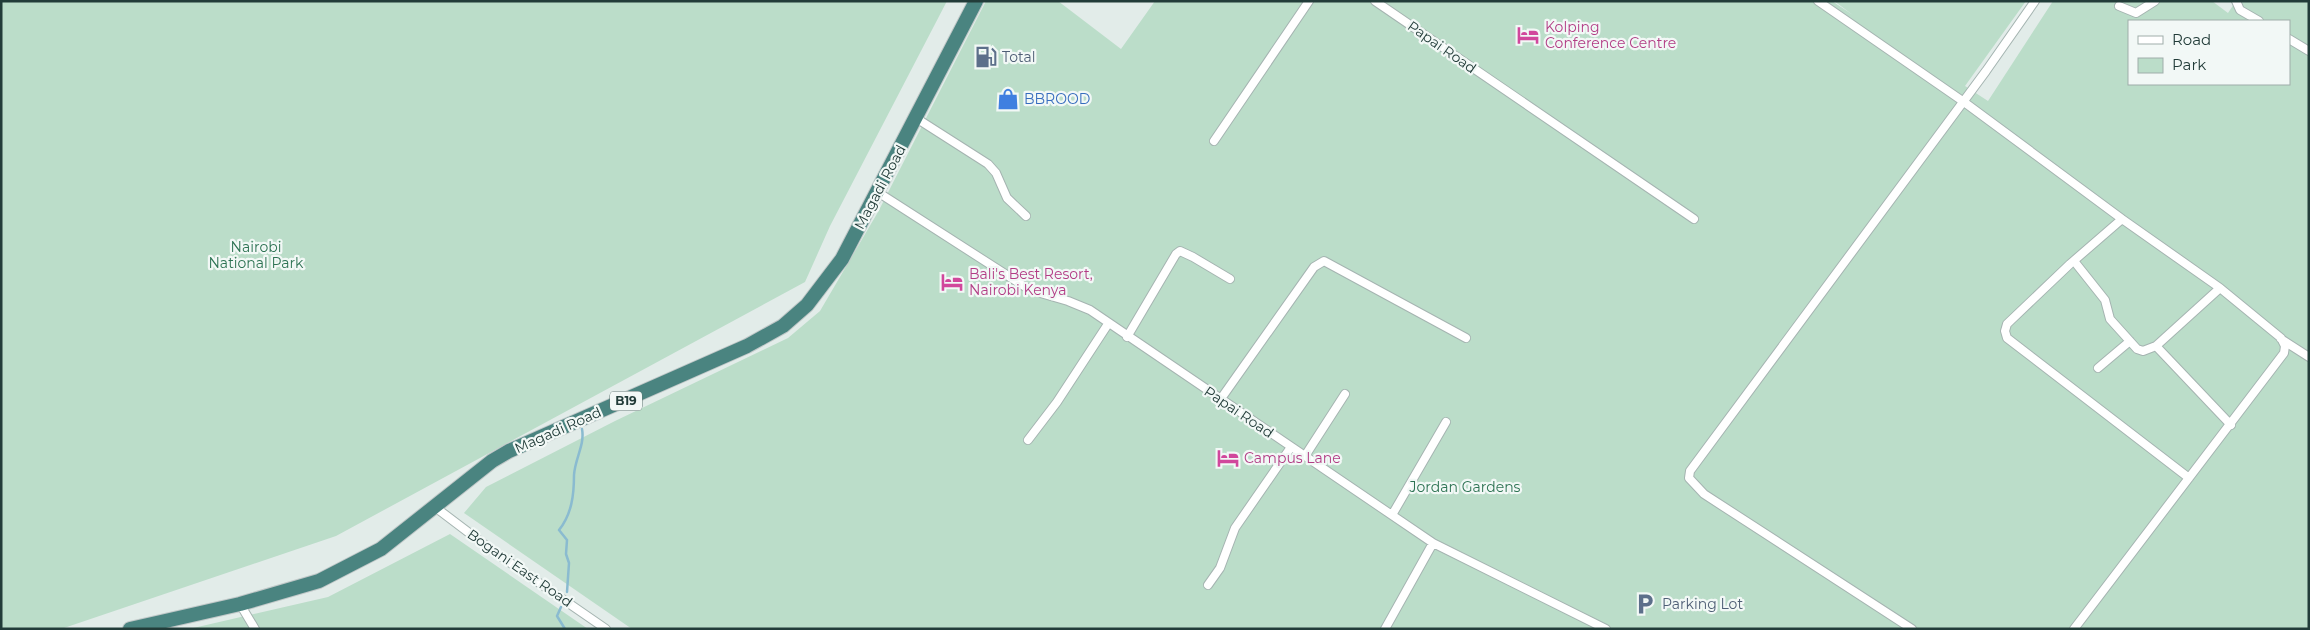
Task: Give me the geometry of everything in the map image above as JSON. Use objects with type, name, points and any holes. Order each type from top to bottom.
[{"type":"highway","name":"Magadi Road","points":[[130,629],[240,604],[319,582],[355,564],[403,533],[509,451],[747,346],[783,326],[807,305],[837,266],[976,1]]},
{"type":"street","points":[[1214,141],[1309,1]]},
{"type":"street","name":"Papai Road","points":[[1375,1],[1694,219]]},
{"type":"street","points":[[1818,1],[1964,102],[2122,220],[2220,288],[2281,338],[2309,357]]},
{"type":"street","points":[[1912,629],[1704,494],[1689,478],[1690,471],[1964,102],[2035,1]]},
{"type":"street","points":[[2119,6],[2136,13],[2155,1]]},
{"type":"street","points":[[2236,1],[2240,10],[2257,20]]},
{"type":"street","points":[[2290,40],[2309,51]]},
{"type":"street","points":[[916,118],[988,164],[996,173],[1007,198],[1026,216]]},
{"type":"street","name":"Papai Road","points":[[876,192],[1030,290],[1082,306],[1433,543],[1606,629]]},
{"type":"street","points":[[2122,220],[2074,260],[2007,324],[2005,331],[2007,338],[2189,478]]},
{"type":"street","points":[[1127,337],[1176,254],[1180,251],[1193,256],[1230,279]]},
{"type":"street","points":[[2074,260],[2105,300],[2110,319],[2137,349],[2144,351],[2156,346],[2220,288]]},
{"type":"street","points":[[1220,400],[1314,267],[1324,261],[1466,338]]},
{"type":"street","points":[[1028,440],[1108,324]]},
{"type":"street","points":[[2074,629],[2284,353],[2285,346],[2281,338]]},
{"type":"street","points":[[2098,368],[2130,341]]},
{"type":"street","points":[[2156,346],[2231,425]]},
{"type":"street","points":[[1305,456],[1345,394]]},
{"type":"street","points":[[1392,515],[1446,422]]},
{"type":"street","points":[[1208,585],[1220,568],[1235,528],[1291,447]]},
{"type":"street","name":"Bogani East Road","points":[[435,507],[493,551],[606,629]]},
{"type":"street","points":[[1385,629],[1433,543]]},
{"type":"street","points":[[240,604],[255,629]]},
{"type":"green space","name":"Nairobi National Park","points":[[1,1],[947,1],[830,226],[805,282],[336,536],[61,629],[1,629]]},
{"type":"green space","name":"Jordan Gardens","points":[[986,1],[1058,1],[1121,49],[1155,1],[1832,1],[1853,15],[1834,1],[2026,1],[1965,86],[1988,101],[2053,1],[2212,1],[2228,13],[2236,1],[2309,1],[2309,629],[632,629],[464,513],[486,487],[615,421],[788,338],[820,311],[878,212]]},
{"type":"green space","points":[[450,534],[588,629],[189,629],[328,597]]},
{"type":"waterway","points":[[567,592],[569,563],[566,554],[567,540],[559,530],[567,517],[571,504],[575,469],[583,435],[582,429]]},
{"type":"waterway","points":[[561,607],[557,616],[565,629]]},
{"type":"place","name":"Kolping Conference Centre","points":[[1528,35]]},
{"type":"place","name":"Total","points":[[986,57]]},
{"type":"place","name":"BBROOD","points":[[1008,99]]},
{"type":"place","name":"Bali's Best Resort, Nairobi Kenya","points":[[952,282]]},
{"type":"place","name":"Campus Lane","points":[[1228,458]]},
{"type":"place","name":"Parking Lot","points":[[1645,604]]}]
